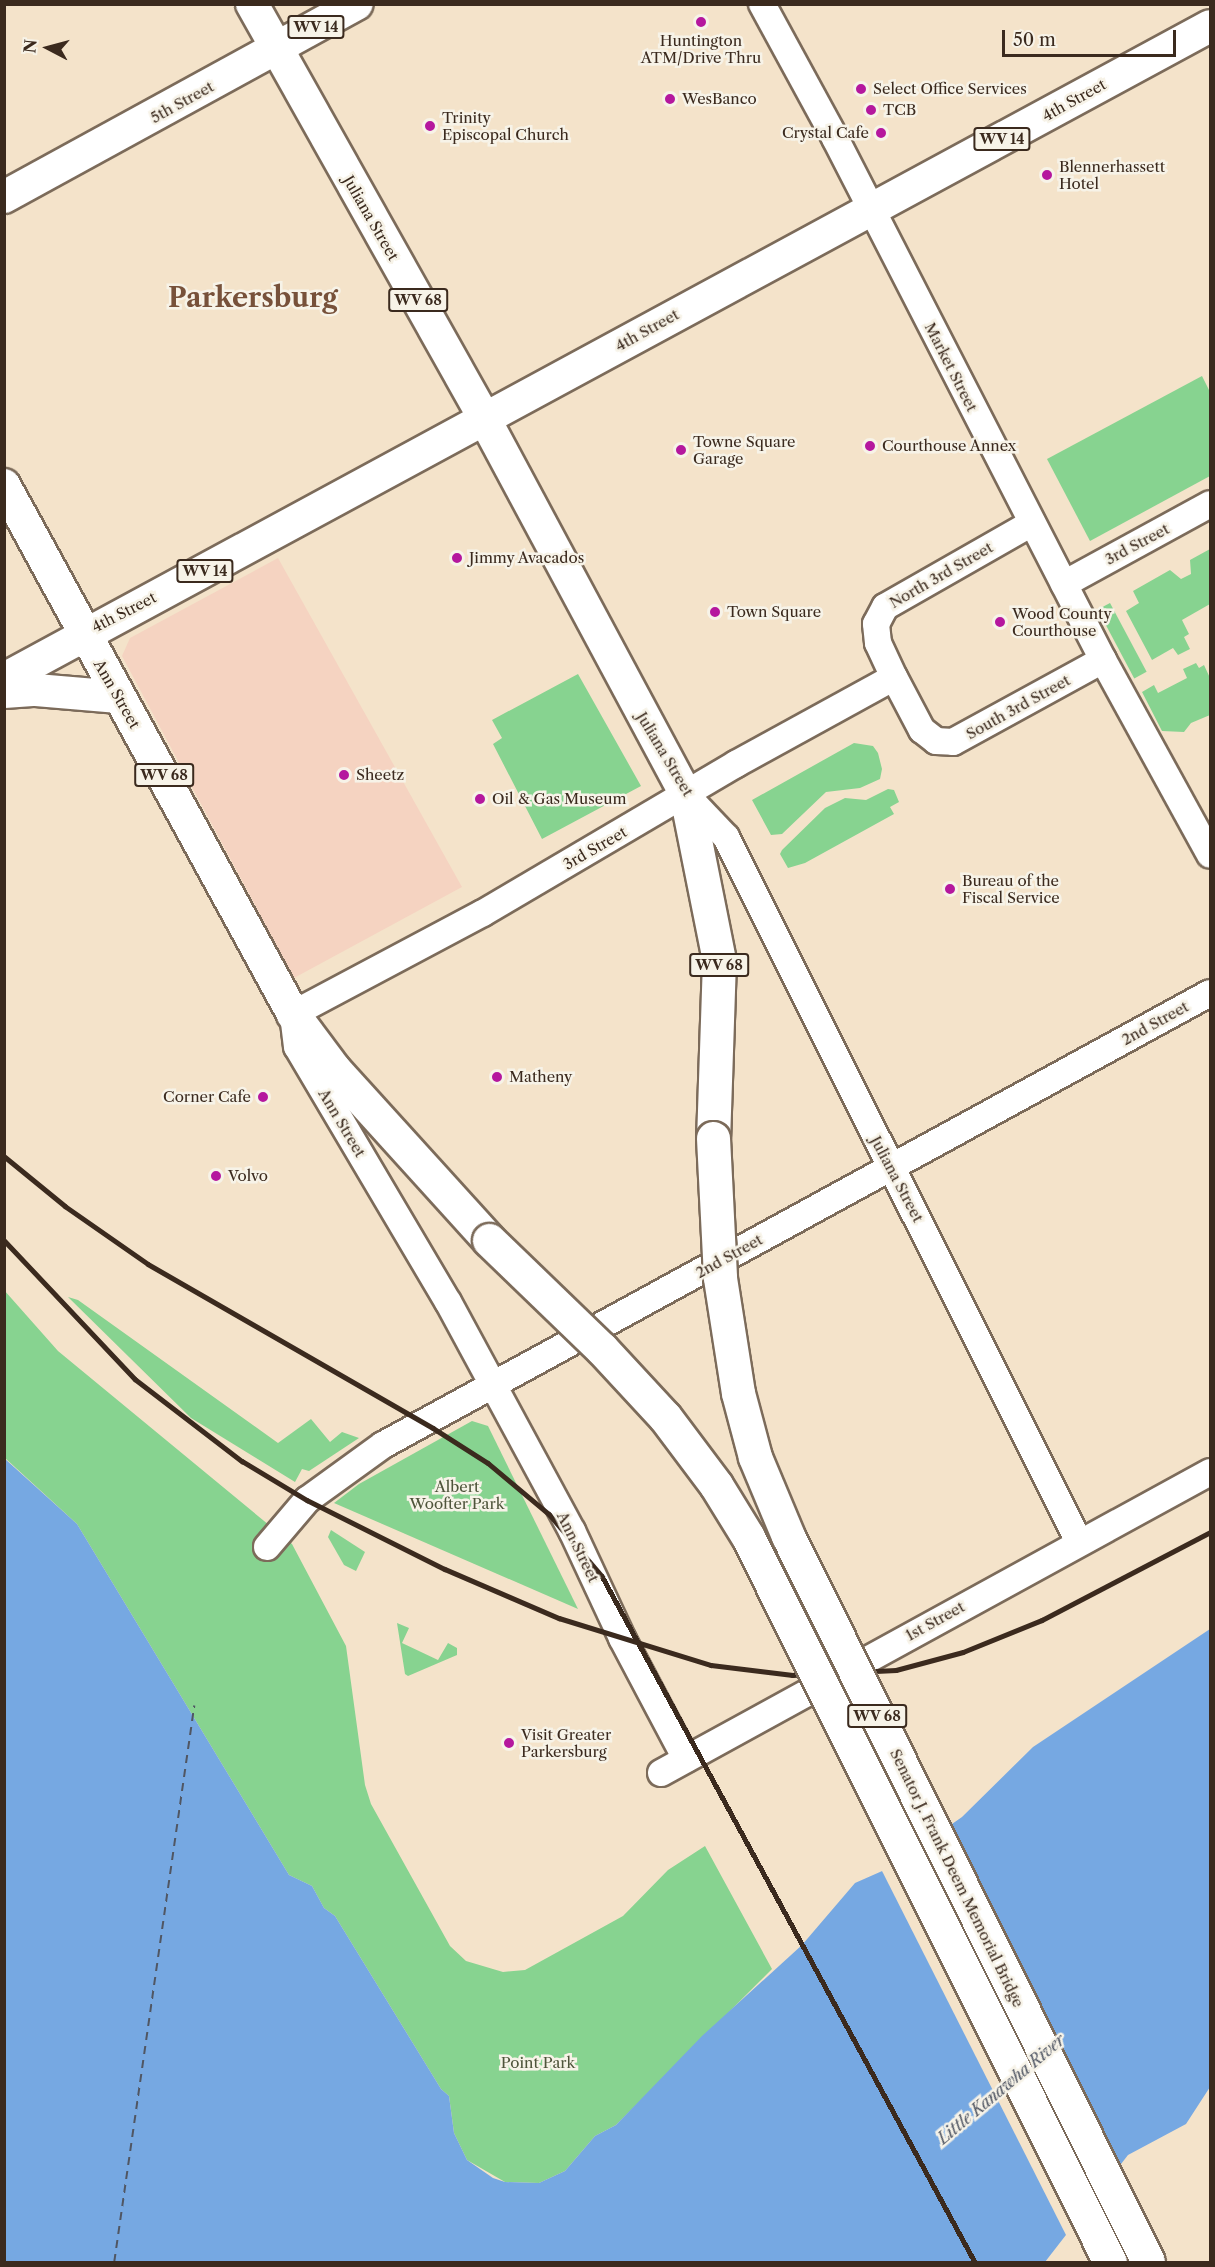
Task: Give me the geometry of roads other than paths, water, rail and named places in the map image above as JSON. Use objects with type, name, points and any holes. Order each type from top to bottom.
[{"type":"highway","name":"Senator J. Frank Deem Memorial Bridge","points":[[686,795],[719,960],[713,1138],[720,1278],[738,1393],[755,1457],[788,1536],[1148,2262]]},
{"type":"highway","name":"WV 68","points":[[293,1014],[334,1069],[489,1240],[601,1348],[665,1417],[716,1485],[748,1537],[1110,2262]]},
{"type":"main road","name":"Juliana Street","points":[[252,4],[275,49],[484,418],[686,795]]},
{"type":"main road","name":"5th Street","points":[[4,197],[357,4]]},
{"type":"main road","name":"4th Street","points":[[82,634],[288,527],[484,418],[1210,26]]},
{"type":"main road","name":"Ann Street","points":[[4,485],[82,634],[208,854],[293,1014]]},
{"type":"main road","name":"WV 14","points":[[4,679],[82,634]]},
{"type":"main road","points":[[4,692],[36,690],[118,697]]},
{"type":"street","name":"Market Street","points":[[762,4],[1103,660],[1210,855]]},
{"type":"street","name":"3rd Street","points":[[1064,584],[1210,504]]},
{"type":"street","name":"North 3rd Street","points":[[894,677],[878,643],[876,624],[885,607],[1032,523]]},
{"type":"street","name":"South 3rd Street","points":[[894,677],[922,730],[936,741],[953,742],[1103,660]]},
{"type":"street","name":"3rd Street","points":[[293,1014],[488,910],[894,677]]},
{"type":"street","name":"Juliana Street","points":[[686,795],[726,837],[890,1168],[962,1303],[1017,1424],[1079,1542]]},
{"type":"street","name":"2nd Street","points":[[267,1546],[307,1500],[383,1445],[1210,993]]},
{"type":"street","name":"Ann Street","points":[[293,1014],[297,1047],[447,1302],[572,1531],[686,1759]]},
{"type":"street","name":"1st Street","points":[[662,1773],[1210,1472]]},
{"type":"water","name":"Little Kanawha River","points":[[4,1458],[77,1524],[289,1875],[312,1886],[324,1908],[335,1916],[441,2089],[449,2096],[454,2133],[467,2160],[493,2178],[505,2182],[539,2183],[565,2171],[595,2136],[616,2125],[702,2036],[802,1945],[855,1883],[889,1868],[962,1817],[1033,1747],[1210,1629],[1210,2087],[1186,2124],[1128,2155],[1045,2262],[5,2262]]},
{"type":"railway","points":[[4,1156],[65,1206],[148,1264],[433,1428],[488,1463],[549,1514],[602,1576],[975,2262]]},
{"type":"railway","points":[[4,1240],[135,1379],[242,1461],[307,1500],[445,1569],[559,1618],[711,1665],[792,1675],[896,1670],[963,1652],[1042,1620],[1210,1532]]},
{"type":"place","name":"Huntington ATM/Drive Thru","points":[[701,22]]},
{"type":"place","name":"Select Office Services","points":[[861,89]]},
{"type":"place","name":"WesBanco","points":[[670,99]]},
{"type":"place","name":"TCB","points":[[871,110]]},
{"type":"place","name":"Trinity Episcopal Church","points":[[430,126]]},
{"type":"place","name":"Crystal Cafe","points":[[881,133]]},
{"type":"place","name":"Blennerhassett Hotel","points":[[1047,175]]},
{"type":"place","name":"Courthouse Annex","points":[[870,446]]},
{"type":"place","name":"Towne Square Garage","points":[[681,450]]},
{"type":"place","name":"Jimmy Avacados","points":[[457,558]]},
{"type":"place","name":"Town Square","points":[[715,612]]},
{"type":"place","name":"Wood County Courthouse","points":[[1000,622]]},
{"type":"place","name":"Sheetz","points":[[344,775]]},
{"type":"place","name":"Oil & Gas Museum","points":[[480,799]]},
{"type":"place","name":"Bureau of the Fiscal Service","points":[[950,889]]},
{"type":"place","name":"Matheny","points":[[497,1077]]},
{"type":"place","name":"Corner Cafe","points":[[263,1097]]},
{"type":"place","name":"Volvo","points":[[216,1176]]},
{"type":"place","name":"Visit Greater Parkersburg","points":[[509,1743]]},
{"type":"district","name":"Parkersburg","points":[[253,298]]},
{"type":"park label","name":"Albert Woofter Park","points":[[457,1494]]},
{"type":"park label","name":"Point Park","points":[[538,2063]]}]
